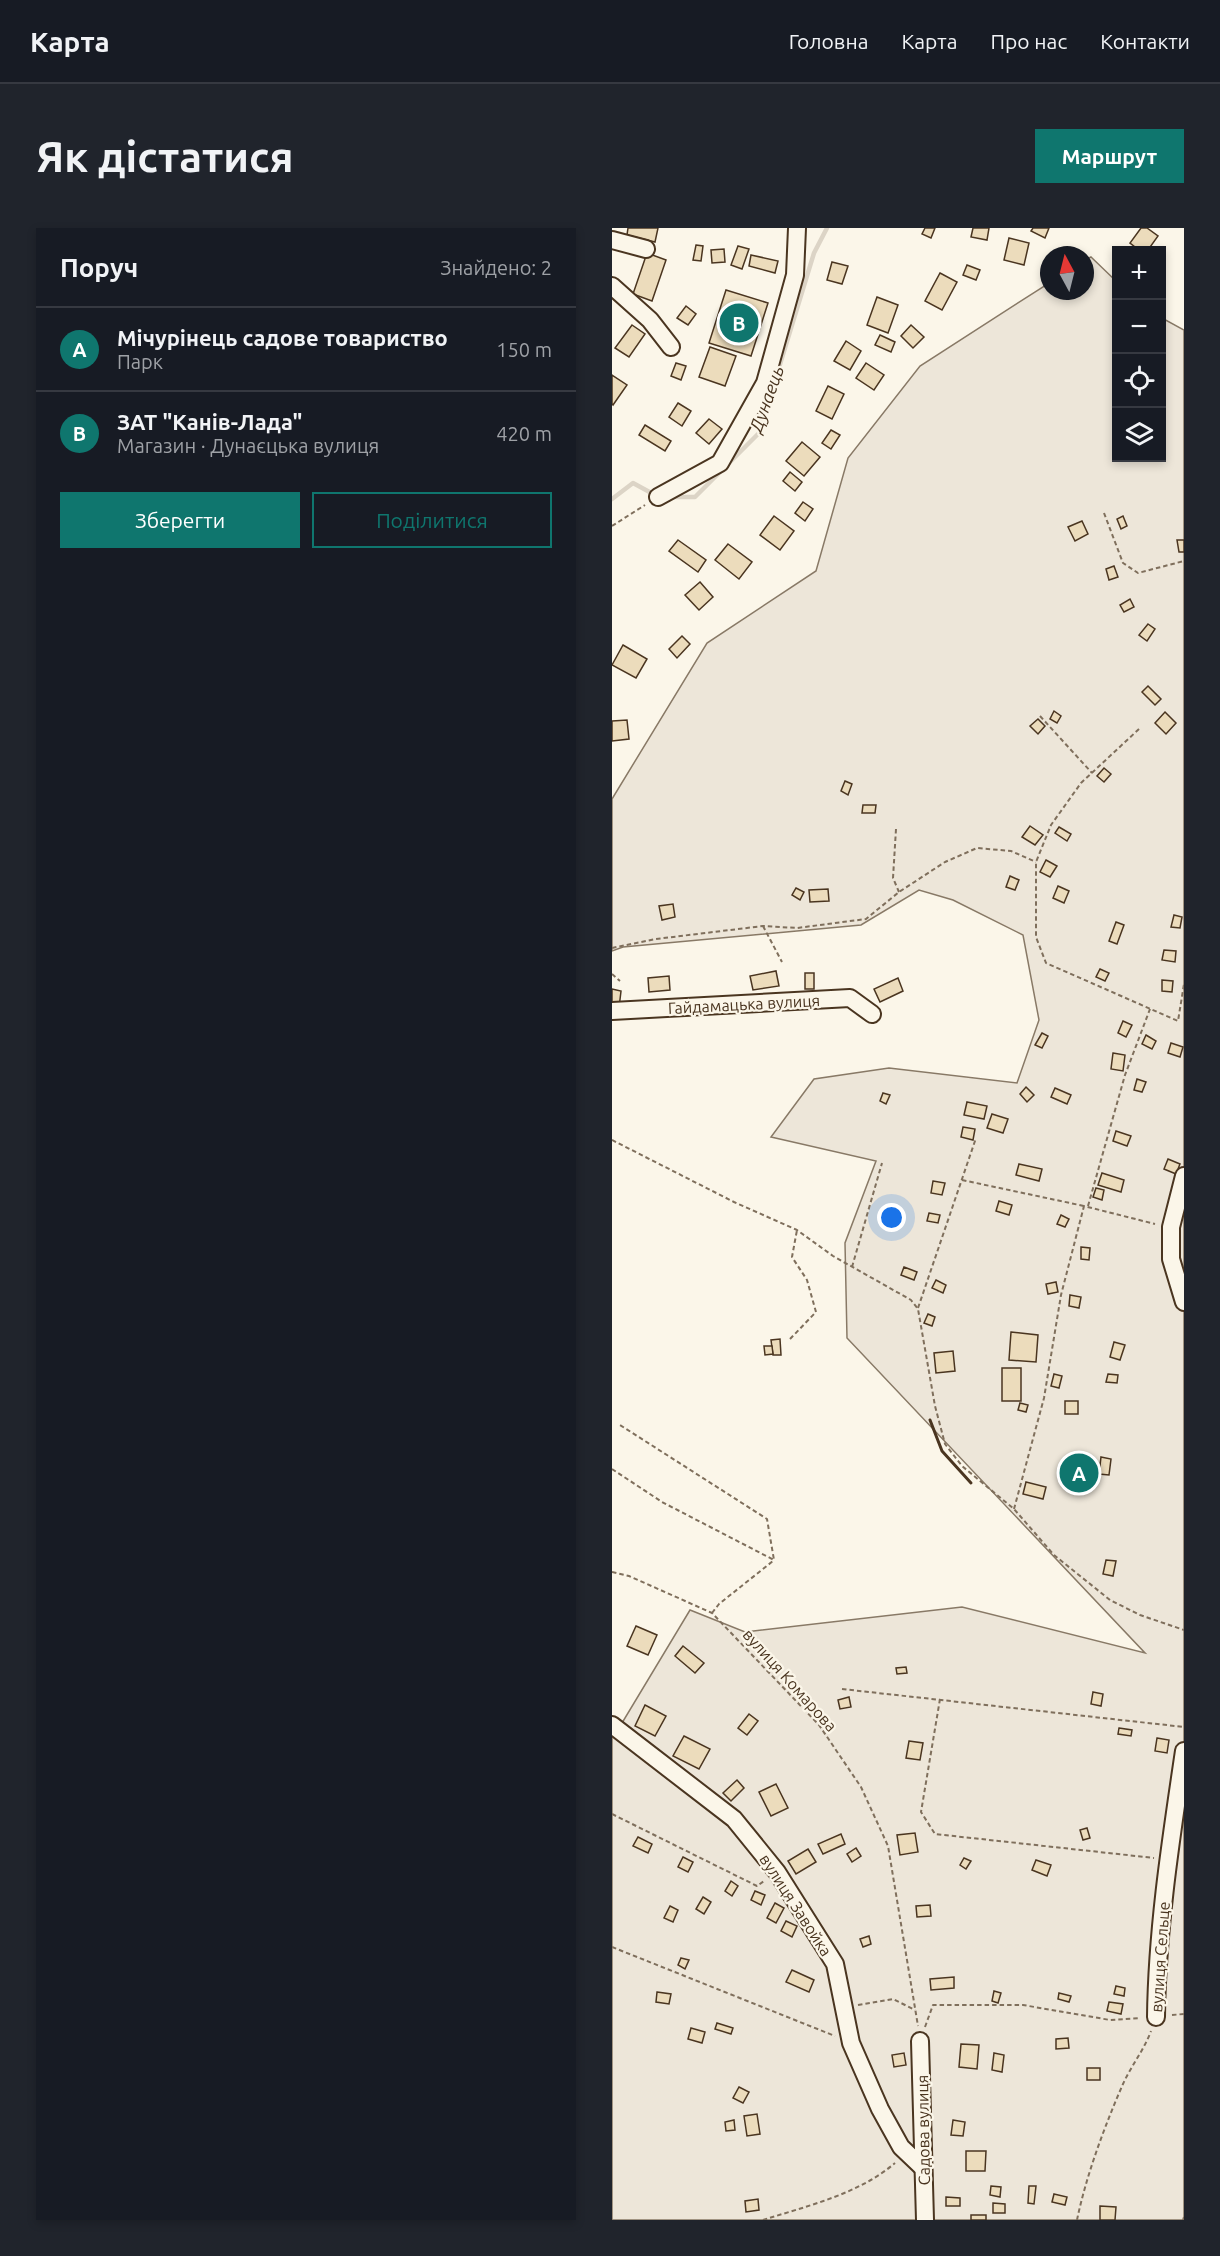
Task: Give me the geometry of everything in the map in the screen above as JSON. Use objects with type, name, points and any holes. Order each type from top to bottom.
[{"type":"street","points":[[658,497],[720,463],[765,384],[795,275],[795,229]]},
{"type":"street","points":[[612,240],[646,249]]},
{"type":"street","points":[[612,286],[650,320],[670,347]]},
{"type":"street","name":"Гайдамацька вулиця","points":[[612,1011],[850,998],[872,1014]]},
{"type":"street","points":[[1184,1176],[1172,1227],[1172,1259],[1184,1302]]},
{"type":"street","name":"вулиця Завойка","points":[[612,1725],[734,1819],[777,1872],[835,1964],[851,2043],[880,2109],[907,2154],[922,2167]]},
{"type":"street","name":"вулиця Сельце","points":[[1156,2017],[1156,1977],[1168,1860],[1184,1750]]},
{"type":"street","name":"Садова вулиця","points":[[920,2041],[925,2220]]},
{"type":"path","points":[[612,526],[658,497]]},
{"type":"path","points":[[1104,513],[1123,563],[1138,573],[1184,561]]},
{"type":"path","points":[[1040,717],[1092,773]]},
{"type":"path","points":[[1139,729],[1081,783],[1051,825],[1036,862],[1036,937],[1047,963],[1184,1024]]},
{"type":"path","points":[[896,829],[893,878],[899,892]]},
{"type":"path","points":[[612,948],[656,939],[763,926],[797,928],[866,919],[899,892],[945,862],[977,848],[1011,851],[1036,862]]},
{"type":"path","points":[[763,926],[782,962]]},
{"type":"path","points":[[612,975],[620,981]]},
{"type":"path","points":[[1178,1021],[1184,984]]},
{"type":"path","points":[[1014,1509],[1044,1398],[1061,1295],[1125,1075],[1150,1009]]},
{"type":"path","points":[[976,1138],[918,1309],[935,1406],[945,1444],[962,1466],[1014,1509],[1054,1555],[1110,1600],[1140,1615],[1184,1630]]},
{"type":"path","points":[[612,1140],[797,1230],[852,1267],[910,1300],[918,1309]]},
{"type":"path","points":[[852,1267],[882,1163]]},
{"type":"path","points":[[962,1180],[1172,1227]]},
{"type":"path","points":[[790,1339],[816,1311],[807,1280],[792,1257],[797,1230]]},
{"type":"path","points":[[620,1425],[767,1519],[774,1560]]},
{"type":"path","points":[[612,1469],[662,1502],[774,1560]]},
{"type":"path","points":[[712,1613],[719,1604],[774,1560]]},
{"type":"path","name":"вулиця Комарова","points":[[612,1572],[629,1576],[712,1613],[819,1725],[861,1787],[888,1846],[920,2041]]},
{"type":"path","points":[[842,1689],[1184,1727]]},
{"type":"path","points":[[940,1699],[921,1812],[935,1834],[1168,1860]]},
{"type":"path","points":[[612,1814],[757,1886],[777,1872]]},
{"type":"path","points":[[612,1947],[851,2043]]},
{"type":"path","points":[[844,2007],[893,1999],[915,2010]]},
{"type":"path","points":[[920,2041],[933,2005],[1023,2005],[1110,2020],[1156,2017]]},
{"type":"path","name":"вулиця Сельце","points":[[1077,2220],[1089,2176],[1124,2082],[1145,2048],[1156,2017]]},
{"type":"path","points":[[763,2220],[815,2204],[880,2176],[907,2154]]},
{"type":"shaded area","points":[[1094,260],[1112,277],[1112,462],[1166,462],[1166,320],[1184,330],[1184,2220],[612,2220],[612,1725],[619,1728],[690,1610],[745,1632],[962,1607],[1145,1653],[847,1338],[845,1243],[876,1161],[771,1137],[814,1079],[889,1068],[1017,1083],[1039,1020],[1023,935],[953,900],[919,890],[861,925],[623,947],[612,951],[612,799],[707,643],[816,571],[848,458],[920,366],[1040,289],[1040,300],[1094,300]]},
{"type":"building","points":[[628,228],[658,228],[655,242],[627,235]]},
{"type":"building","points":[[925,228],[935,228],[931,238],[922,234]]},
{"type":"building","points":[[973,228],[989,228],[987,240],[971,237]]},
{"type":"building","points":[[1033,228],[1049,228],[1045,238],[1031,231]]},
{"type":"building","points":[[1141,228],[1147,228],[1158,236],[1151,246],[1134,246],[1130,243]]},
{"type":"building","points":[[1009,238],[1029,243],[1024,265],[1004,260]]},
{"type":"building","points":[[696,245],[703,246],[701,261],[693,260]]},
{"type":"building","points":[[738,246],[749,249],[742,269],[731,265]]},
{"type":"building","points":[[724,249],[725,262],[712,263],[711,250]]},
{"type":"building","points":[[647,253],[666,260],[652,301],[633,294]]},
{"type":"building","points":[[751,255],[778,261],[775,273],[749,266]]},
{"type":"building","points":[[832,262],[848,266],[842,284],[827,280]]},
{"type":"building","points":[[967,265],[980,270],[976,280],[963,275]]},
{"type":"building","points":[[940,273],[957,282],[942,310],[925,301]]},
{"type":"building","points":[[726,290],[768,303],[751,356],[709,343]]},
{"type":"building","points":[[877,297],[898,305],[888,333],[867,325]]},
{"type":"building","points":[[686,306],[696,314],[688,325],[677,318]]},
{"type":"building","points":[[632,325],[645,334],[629,357],[615,348]]},
{"type":"building","points":[[911,325],[924,337],[913,348],[901,336]]},
{"type":"building","points":[[880,335],[895,342],[891,352],[875,345]]},
{"type":"building","points":[[846,341],[861,351],[850,370],[834,361]]},
{"type":"building","points":[[710,347],[736,356],[725,386],[699,377]]},
{"type":"building","points":[[676,363],[686,366],[681,380],[671,376]]},
{"type":"building","points":[[866,363],[884,375],[874,390],[856,378]]},
{"type":"building","points":[[612,375],[627,385],[613,405],[612,404]]},
{"type":"building","points":[[828,386],[844,394],[832,419],[816,411]]},
{"type":"building","points":[[678,403],[691,411],[682,426],[669,417]]},
{"type":"building","points":[[709,419],[722,429],[709,444],[696,433]]},
{"type":"building","points":[[645,425],[671,441],[665,451],[639,435]]},
{"type":"building","points":[[831,430],[840,435],[831,449],[822,443]]},
{"type":"building","points":[[802,442],[820,457],[804,476],[786,461]]},
{"type":"building","points":[[790,472],[802,482],[795,491],[783,481]]},
{"type":"building","points":[[803,502],[813,509],[805,521],[795,513]]},
{"type":"building","points":[[774,516],[794,531],[780,550],[760,535]]},
{"type":"building","points":[[1123,516],[1127,526],[1121,529],[1117,519]]},
{"type":"building","points":[[1082,521],[1088,534],[1075,541],[1068,527]]},
{"type":"building","points":[[678,540],[706,560],[698,572],[669,551]]},
{"type":"building","points":[[1177,540],[1184,540],[1184,552],[1179,552]]},
{"type":"building","points":[[728,544],[752,562],[739,579],[715,560]]},
{"type":"building","points":[[1114,566],[1118,577],[1109,580],[1106,569]]},
{"type":"building","points":[[700,582],[713,597],[699,610],[685,595]]},
{"type":"building","points":[[1130,599],[1134,607],[1124,612],[1120,605]]},
{"type":"building","points":[[1148,624],[1155,629],[1147,641],[1139,635]]},
{"type":"building","points":[[682,636],[690,644],[677,658],[669,649]]},
{"type":"building","points":[[623,645],[647,659],[636,678],[612,665]]},
{"type":"building","points":[[1148,686],[1161,699],[1155,705],[1142,692]]},
{"type":"building","points":[[1054,711],[1061,716],[1057,723],[1050,719]]},
{"type":"building","points":[[1165,712],[1176,723],[1166,734],[1155,723]]},
{"type":"building","points":[[1038,719],[1045,726],[1038,734],[1030,726]]},
{"type":"building","points":[[627,720],[629,739],[612,741],[612,721]]},
{"type":"building","points":[[1104,768],[1111,774],[1104,782],[1097,776]]},
{"type":"building","points":[[845,781],[852,784],[848,795],[841,791]]},
{"type":"building","points":[[863,805],[876,805],[875,813],[862,813]]},
{"type":"building","points":[[1030,826],[1043,835],[1035,845],[1022,837]]},
{"type":"building","points":[[1059,827],[1071,834],[1067,841],[1055,833]]},
{"type":"building","points":[[1046,860],[1057,866],[1050,877],[1040,872]]},
{"type":"building","points":[[1010,876],[1019,880],[1015,890],[1006,887]]},
{"type":"building","points":[[1058,886],[1069,891],[1064,903],[1053,898]]},
{"type":"building","points":[[796,888],[804,892],[800,900],[792,895]]},
{"type":"building","points":[[828,889],[829,901],[810,902],[809,890]]},
{"type":"building","points":[[673,904],[675,917],[662,920],[659,906]]},
{"type":"building","points":[[1174,915],[1182,917],[1180,928],[1171,927]]},
{"type":"building","points":[[1116,922],[1124,925],[1117,944],[1109,941]]},
{"type":"building","points":[[1164,950],[1176,951],[1175,962],[1162,960]]},
{"type":"building","points":[[1100,969],[1109,973],[1105,981],[1096,977]]},
{"type":"building","points":[[776,971],[779,986],[753,990],[750,976]]},
{"type":"building","points":[[805,973],[814,973],[814,989],[805,989]]},
{"type":"building","points":[[669,976],[670,990],[649,992],[648,978]]},
{"type":"building","points":[[898,978],[903,991],[880,1002],[874,989]]},
{"type":"building","points":[[1162,980],[1173,981],[1172,992],[1162,991]]},
{"type":"building","points":[[612,989],[621,991],[619,1008],[612,1007]]},
{"type":"building","points":[[1123,1021],[1132,1025],[1126,1037],[1118,1033]]},
{"type":"building","points":[[1042,1033],[1048,1036],[1042,1048],[1035,1045]]},
{"type":"building","points":[[1146,1035],[1156,1041],[1152,1049],[1142,1044]]},
{"type":"building","points":[[1171,1043],[1183,1047],[1180,1057],[1168,1053]]},
{"type":"building","points":[[1113,1053],[1125,1055],[1123,1071],[1111,1069]]},
{"type":"building","points":[[1137,1079],[1146,1082],[1142,1092],[1134,1090]]},
{"type":"building","points":[[1026,1087],[1034,1095],[1027,1102],[1020,1094]]},
{"type":"building","points":[[1055,1088],[1071,1095],[1067,1104],[1051,1097]]},
{"type":"building","points":[[883,1093],[890,1095],[886,1104],[880,1101]]},
{"type":"building","points":[[967,1102],[987,1106],[984,1119],[964,1115]]},
{"type":"building","points":[[992,1114],[1008,1119],[1003,1133],[987,1128]]},
{"type":"building","points":[[963,1127],[975,1129],[973,1140],[961,1137]]},
{"type":"building","points":[[1116,1131],[1131,1136],[1127,1146],[1113,1141]]},
{"type":"building","points":[[1168,1159],[1180,1164],[1176,1174],[1164,1169]]},
{"type":"building","points":[[1019,1164],[1042,1169],[1039,1181],[1016,1175]]},
{"type":"building","points":[[1102,1173],[1124,1180],[1121,1192],[1098,1185]]},
{"type":"building","points":[[933,1181],[945,1183],[942,1195],[931,1193]]},
{"type":"building","points":[[1096,1188],[1104,1190],[1102,1200],[1093,1197]]},
{"type":"building","points":[[999,1201],[1012,1205],[1009,1215],[996,1211]]},
{"type":"building","points":[[929,1213],[940,1215],[938,1223],[927,1221]]},
{"type":"building","points":[[1061,1215],[1069,1219],[1065,1227],[1057,1224]]},
{"type":"building","points":[[1081,1247],[1090,1248],[1089,1260],[1081,1259]]},
{"type":"building","points":[[904,1267],[917,1272],[914,1280],[901,1275]]},
{"type":"building","points":[[936,1280],[946,1285],[943,1293],[932,1288]]},
{"type":"building","points":[[1056,1282],[1058,1292],[1048,1294],[1046,1284]]},
{"type":"building","points":[[1070,1295],[1081,1297],[1079,1308],[1069,1306]]},
{"type":"building","points":[[928,1314],[935,1317],[932,1326],[924,1323]]},
{"type":"building","points":[[1011,1332],[1038,1335],[1036,1362],[1009,1360]]},
{"type":"building","points":[[780,1339],[781,1355],[773,1355],[771,1340]]},
{"type":"building","points":[[1114,1342],[1125,1345],[1120,1360],[1110,1357]]},
{"type":"building","points":[[764,1346],[772,1346],[773,1354],[765,1355]]},
{"type":"building","points":[[953,1351],[955,1371],[936,1373],[934,1353]]},
{"type":"building","points":[[1002,1368],[1021,1368],[1021,1401],[1002,1401]]},
{"type":"building","points":[[1054,1374],[1062,1376],[1059,1388],[1051,1386]]},
{"type":"building","points":[[1108,1374],[1118,1375],[1117,1383],[1106,1382]]},
{"type":"building","points":[[1065,1401],[1078,1401],[1078,1414],[1065,1414]]},
{"type":"building","points":[[1020,1403],[1028,1405],[1026,1412],[1018,1410]]},
{"type":"building","points":[[1101,1457],[1111,1459],[1109,1475],[1099,1474]]},
{"type":"building","points":[[1026,1482],[1046,1487],[1043,1499],[1023,1494]]},
{"type":"building","points":[[1106,1560],[1116,1561],[1113,1576],[1103,1574]]},
{"type":"building","points":[[636,1626],[657,1635],[648,1655],[627,1646]]},
{"type":"building","points":[[683,1646],[704,1663],[695,1673],[675,1656]]},
{"type":"building","points":[[906,1667],[907,1673],[897,1674],[896,1668]]},
{"type":"building","points":[[1093,1692],[1103,1694],[1101,1706],[1091,1704]]},
{"type":"building","points":[[849,1697],[851,1707],[840,1709],[838,1700]]},
{"type":"building","points":[[645,1705],[666,1716],[655,1736],[635,1726]]},
{"type":"building","points":[[749,1714],[758,1721],[747,1735],[738,1728]]},
{"type":"building","points":[[1119,1728],[1132,1730],[1131,1736],[1118,1734]]},
{"type":"building","points":[[684,1736],[710,1749],[699,1769],[673,1756]]},
{"type":"building","points":[[1157,1738],[1169,1740],[1167,1753],[1155,1751]]},
{"type":"building","points":[[909,1741],[923,1743],[920,1760],[906,1758]]},
{"type":"building","points":[[737,1780],[744,1788],[731,1801],[723,1793]]},
{"type":"building","points":[[776,1784],[788,1808],[771,1816],[759,1792]]},
{"type":"building","points":[[1087,1828],[1090,1838],[1083,1840],[1080,1830]]},
{"type":"building","points":[[915,1833],[918,1852],[900,1855],[897,1835]]},
{"type":"building","points":[[841,1834],[845,1844],[823,1854],[818,1844]]},
{"type":"building","points":[[638,1837],[652,1844],[648,1853],[633,1846]]},
{"type":"building","points":[[856,1848],[861,1856],[852,1862],[847,1854]]},
{"type":"building","points":[[808,1849],[816,1862],[796,1874],[788,1861]]},
{"type":"building","points":[[683,1857],[693,1862],[688,1872],[678,1867]]},
{"type":"building","points":[[964,1858],[971,1861],[966,1869],[960,1865]]},
{"type":"building","points":[[1036,1860],[1051,1865],[1047,1876],[1032,1870]]},
{"type":"building","points":[[731,1881],[738,1886],[732,1896],[725,1891]]},
{"type":"building","points":[[755,1891],[765,1895],[761,1905],[751,1900]]},
{"type":"building","points":[[703,1897],[711,1902],[704,1914],[696,1909]]},
{"type":"building","points":[[775,1903],[784,1908],[776,1923],[767,1918]]},
{"type":"building","points":[[930,1905],[931,1916],[917,1917],[916,1906]]},
{"type":"building","points":[[670,1906],[678,1910],[673,1922],[664,1918]]},
{"type":"building","points":[[786,1921],[797,1926],[792,1937],[781,1931]]},
{"type":"building","points":[[869,1936],[871,1944],[863,1947],[860,1939]]},
{"type":"building","points":[[681,1958],[689,1960],[685,1969],[678,1965]]},
{"type":"building","points":[[792,1970],[814,1980],[809,1992],[786,1982]]},
{"type":"building","points":[[954,1977],[954,1988],[931,1990],[930,1979]]},
{"type":"building","points":[[1116,1986],[1125,1988],[1124,1996],[1114,1994]]},
{"type":"building","points":[[994,1991],[1001,1993],[998,2003],[992,2001]]},
{"type":"building","points":[[657,1992],[671,1994],[669,2004],[656,2002]]},
{"type":"building","points":[[1059,1993],[1071,1996],[1069,2002],[1058,1999]]},
{"type":"building","points":[[1109,2002],[1123,2004],[1121,2014],[1107,2011]]},
{"type":"building","points":[[717,2023],[733,2028],[731,2034],[715,2029]]},
{"type":"building","points":[[691,2028],[705,2032],[702,2043],[688,2039]]},
{"type":"building","points":[[1068,2038],[1069,2048],[1056,2049],[1056,2039]]},
{"type":"building","points":[[961,2044],[979,2045],[977,2069],[959,2067]]},
{"type":"building","points":[[904,2053],[906,2065],[894,2067],[892,2055]]},
{"type":"building","points":[[994,2053],[1004,2055],[1002,2072],[992,2070]]},
{"type":"building","points":[[1087,2068],[1100,2068],[1100,2080],[1087,2080]]},
{"type":"building","points":[[739,2087],[749,2092],[743,2103],[733,2098]]},
{"type":"building","points":[[757,2114],[760,2134],[747,2136],[744,2116]]},
{"type":"building","points":[[734,2120],[735,2130],[726,2131],[725,2122]]},
{"type":"building","points":[[953,2120],[965,2122],[963,2136],[951,2135]]},
{"type":"building","points":[[966,2151],[986,2151],[985,2171],[966,2171]]},
{"type":"building","points":[[991,2186],[1001,2187],[1000,2197],[990,2195]]},
{"type":"building","points":[[1029,2186],[1036,2186],[1034,2204],[1028,2203]]},
{"type":"building","points":[[1054,2194],[1067,2197],[1065,2205],[1052,2202]]},
{"type":"building","points":[[946,2197],[960,2198],[960,2206],[946,2206]]},
{"type":"building","points":[[758,2199],[759,2210],[746,2212],[745,2201]]},
{"type":"building","points":[[993,2203],[1005,2204],[1005,2213],[993,2213]]},
{"type":"building","points":[[1100,2206],[1116,2207],[1115,2220],[1100,2220]]},
{"type":"building","points":[[971,2215],[986,2215],[986,2220],[971,2220]]},
{"type":"waterway","name":"Дунаець","points":[[669,497],[695,497],[759,433],[814,253],[827,228]]},
{"type":"waterway","name":"Дунаець","points":[[612,499],[633,483],[655,495]]},
{"type":"wall","points":[[930,1420],[942,1451],[971,1483]]},
{"type":"place","name":"ЗАТ \"Канів-Лада\"","points":[[739,323]]},
{"type":"place","name":"Мічурінець садове товариство","points":[[1079,1473]]}]
